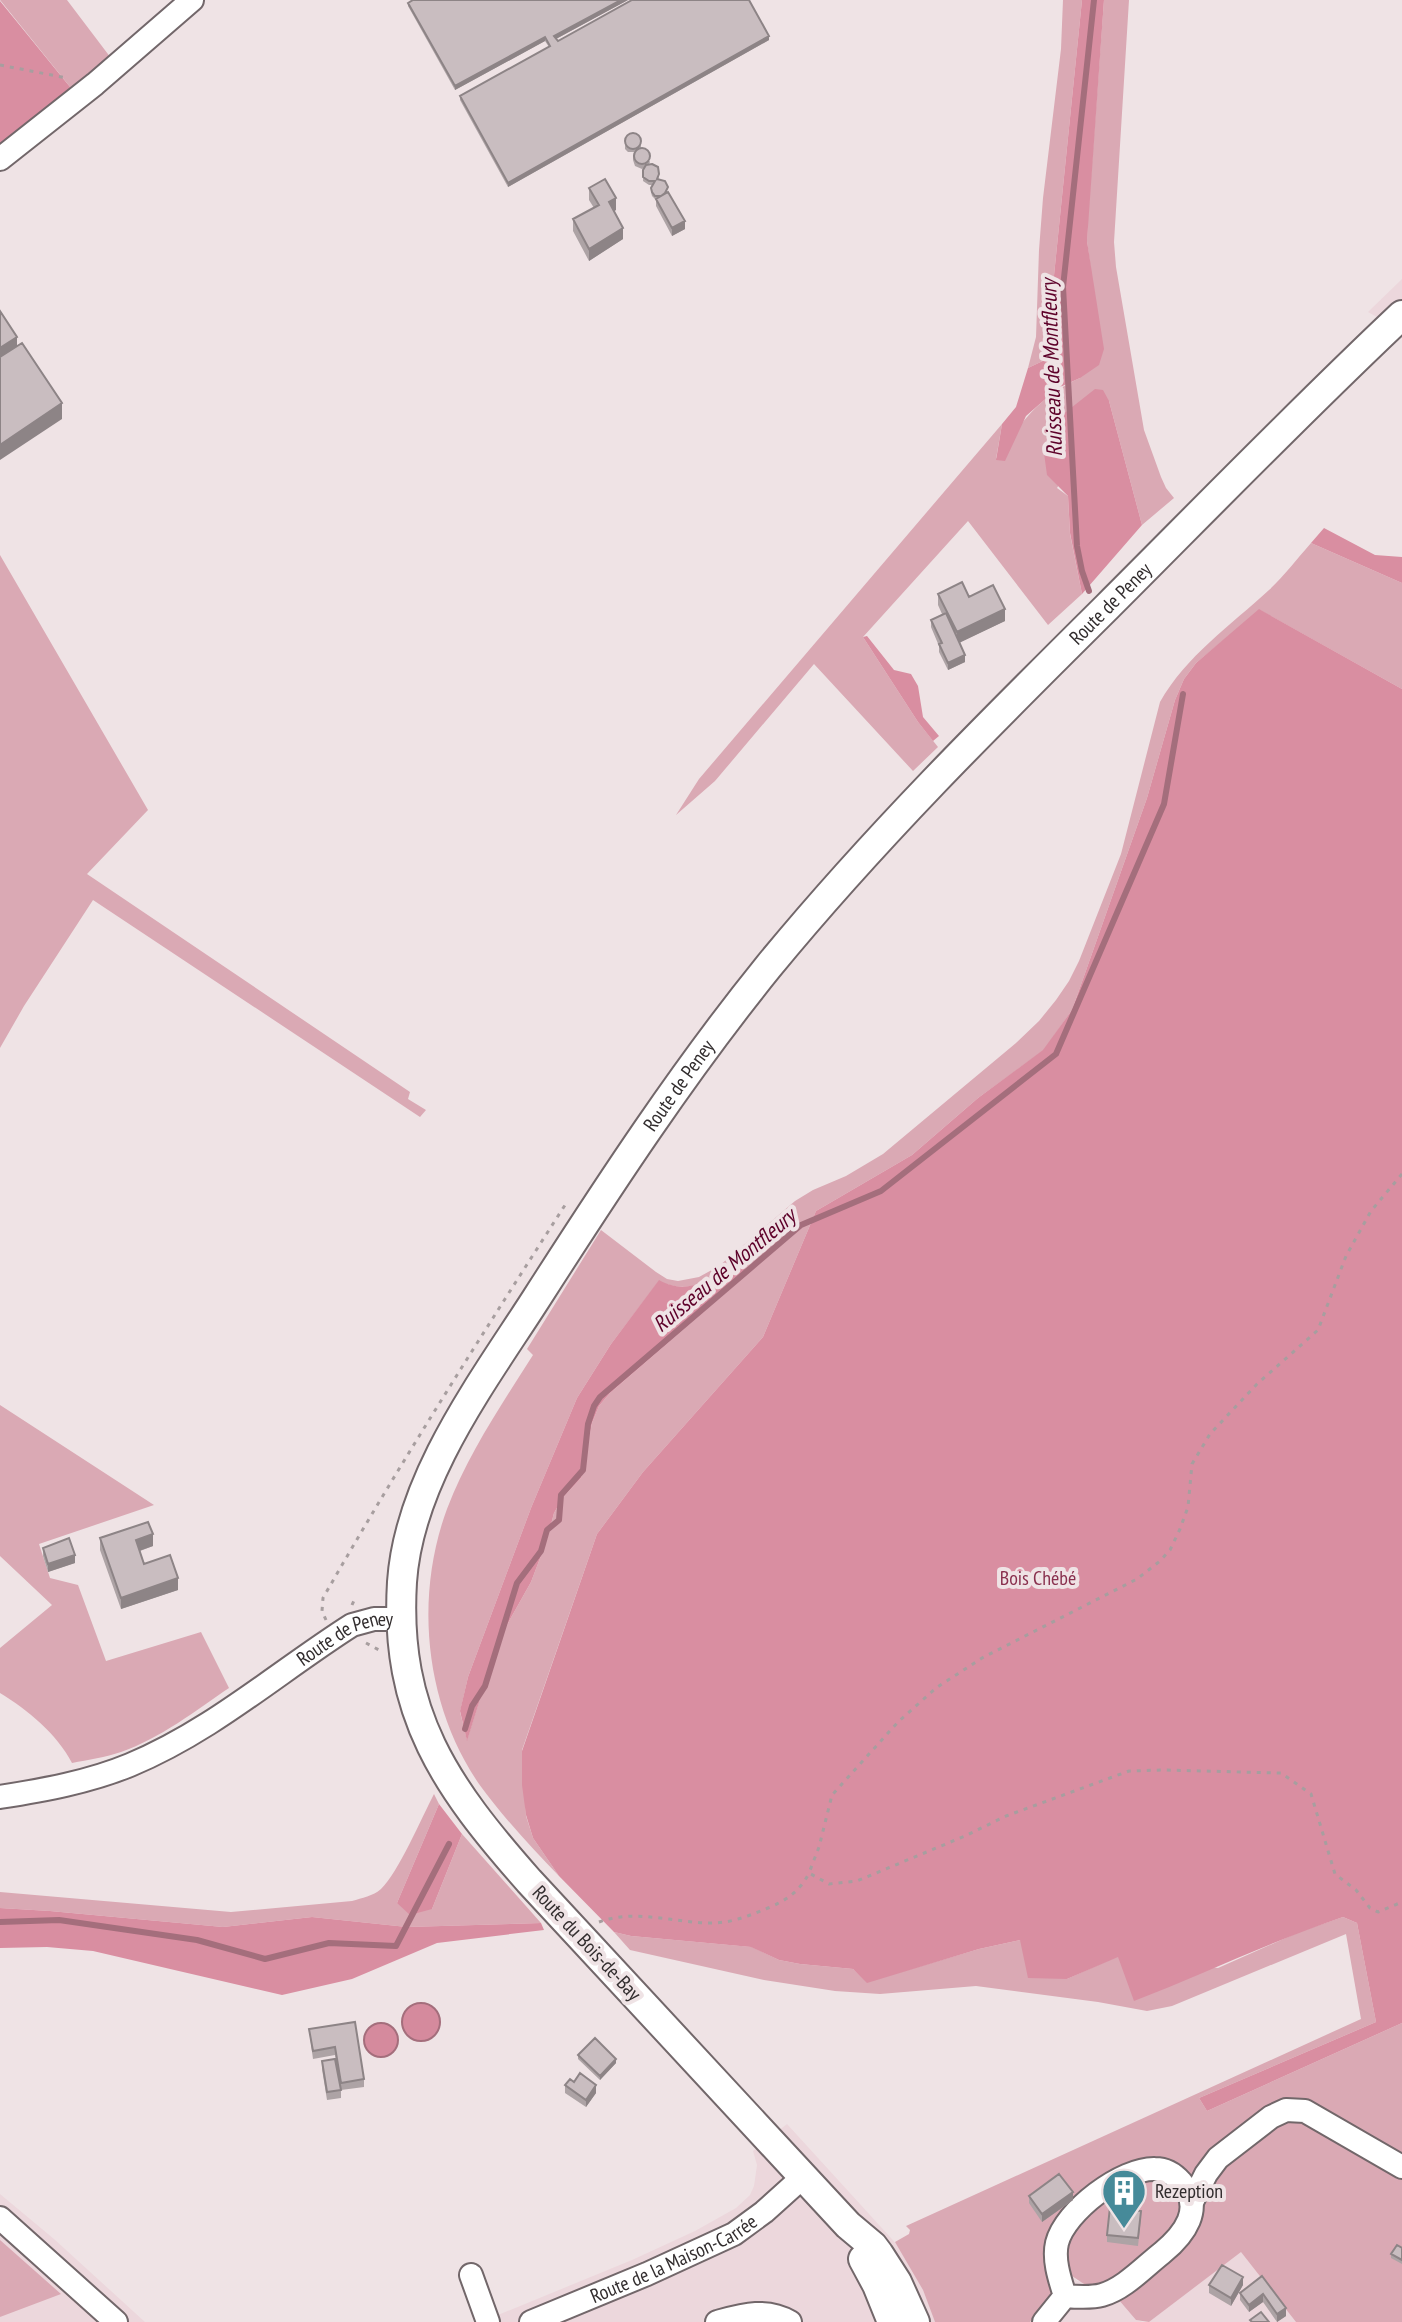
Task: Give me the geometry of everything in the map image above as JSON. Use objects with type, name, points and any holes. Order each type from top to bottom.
[{"type":"main road","name":"Route de Peney","points":[[402,1619],[402,1582],[409,1541],[420,1502],[446,1444],[589,1216],[716,1033],[818,908],[955,758],[1402,315]]},
{"type":"main road","name":"Route du Bois-de-Bay","points":[[402,1619],[405,1663],[424,1731],[442,1768],[467,1806],[529,1881],[848,2225],[873,2246],[897,2282],[915,2322]]},
{"type":"main road","name":"Route du Bois-de-Bay","points":[[848,2225],[892,2322]]},
{"type":"street","points":[[0,159],[95,84],[192,0]]},
{"type":"street","name":"Route de Peney","points":[[0,1797],[89,1779],[154,1754],[219,1717],[361,1621],[402,1619]]},
{"type":"street","points":[[1044,2322],[1065,2296],[1102,2295],[1126,2282],[1182,2236],[1193,2200],[1218,2158],[1280,2112],[1294,2109],[1305,2111],[1402,2167]]},
{"type":"street","points":[[1065,2296],[1056,2246],[1068,2220],[1105,2187],[1124,2177],[1149,2169],[1184,2169],[1218,2158]]},
{"type":"street","points":[[1168,2171],[1187,2189],[1193,2200]]},
{"type":"street","name":"Route de la Maison-Carrée","points":[[531,2322],[734,2234],[804,2176]]},
{"type":"street","points":[[0,2218],[116,2322]]},
{"type":"street","points":[[471,2275],[488,2322]]},
{"type":"street","points":[[717,2322],[753,2313],[779,2316],[790,2322]]},
{"type":"path","points":[[0,65],[95,84]]},
{"type":"path","points":[[602,1921],[632,1916],[695,1922],[731,1921],[763,1910],[794,1894],[802,1887],[819,1847],[832,1795],[898,1722],[936,1688],[982,1658],[1137,1579],[1160,1561],[1170,1550],[1180,1529],[1188,1507],[1192,1464],[1210,1434],[1257,1384],[1318,1330],[1346,1256],[1371,1211],[1402,1174]]},
{"type":"path","points":[[329,1588],[323,1598],[322,1611],[337,1635]]},
{"type":"path","points":[[809,1873],[829,1884],[857,1881],[1006,1816],[1129,1771],[1250,1771],[1281,1773],[1311,1794],[1335,1874],[1356,1890],[1370,1908],[1378,1912],[1402,1902]]},
{"type":"shaded area","points":[[0,0],[67,0],[117,66],[79,98]]},
{"type":"shaded area","points":[[1063,0],[1082,0],[1051,305],[1054,341],[1049,358],[1028,368],[1036,337],[1043,198],[1061,49]]},
{"type":"shaded area","points":[[1104,0],[1129,0],[1114,242],[1116,267],[1144,430],[1161,477],[1174,498],[1142,525],[1109,401],[1057,488],[1068,496],[1070,534],[1082,594],[1048,625],[968,521],[863,637],[918,722],[938,747],[913,771],[814,664],[715,781],[676,815],[699,779],[1002,424],[996,459],[1042,402],[1080,378],[1091,271],[1088,216]]},
{"type":"shaded area","points":[[1402,279],[1402,331],[1368,312]]},
{"type":"shaded area","points":[[1311,543],[1402,583],[1402,689],[1260,610],[1196,663],[1184,679],[1147,798],[1072,1010],[1044,1050],[978,1098],[912,1155],[816,1211],[763,1337],[643,1472],[597,1534],[522,1750],[526,1816],[533,1838],[559,1876],[498,1808],[461,1753],[436,1686],[430,1650],[430,1578],[447,1509],[475,1449],[533,1355],[527,1349],[601,1230],[667,1279],[678,1281],[699,1277],[719,1266],[795,1201],[883,1154],[1039,1021],[1069,981],[1079,961],[1121,854],[1160,702],[1196,656],[1269,590]],"holes":[[[750,1268],[599,1406],[592,1423],[581,1478],[564,1496],[554,1513],[531,1582],[499,1639],[467,1740],[460,1712],[468,1677],[531,1508],[577,1398],[611,1344],[659,1281],[682,1287],[693,1286]]]},
{"type":"shaded area","points":[[0,555],[148,810],[87,874],[410,1092],[408,1099],[426,1110],[420,1117],[93,900],[0,1048]]},
{"type":"shaded area","points":[[0,1405],[154,1505],[39,1544],[50,1578],[78,1585],[106,1661],[201,1632],[229,1688],[164,1732],[121,1752],[72,1763],[41,1724],[0,1693],[0,1648],[52,1605],[0,1556]]},
{"type":"shaded area","points":[[434,1794],[439,1804],[397,1903],[432,1909],[462,1834],[541,1923],[407,1927],[312,1917],[223,1927],[0,1908],[0,1892],[231,1912],[352,1901],[374,1893],[388,1881]]},
{"type":"shaded area","points":[[1343,1917],[1357,1923],[1376,2022],[1199,2098],[1207,2111],[1402,2023],[1402,2322],[1296,2322],[1241,2252],[1149,2322],[1136,2320],[1106,2285],[1087,2286],[1069,2274],[1030,2322],[935,2322],[923,2290],[895,2242],[909,2234],[906,2226],[1361,2019],[1346,1934],[1172,2006],[1147,2011],[976,1986],[880,1994],[835,1991],[764,1980],[630,1950],[614,1932],[752,1947],[779,1960],[853,1969],[867,1982],[1020,1940],[1067,1979],[1118,1956],[1218,1968],[1299,1932]]},
{"type":"shaded area","points":[[421,2003],[435,2008],[440,2022],[435,2036],[421,2041],[407,2036],[402,2022],[407,2008]]},
{"type":"shaded area","points":[[381,2023],[393,2028],[398,2040],[393,2052],[381,2057],[369,2052],[364,2040],[369,2028]]},
{"type":"shaded area","points":[[787,2124],[901,2249],[923,2290],[935,2322],[481,2322],[632,2260],[736,2208],[750,2195],[754,2186],[757,2165],[753,2151]]},
{"type":"shaded area","points":[[0,2194],[54,2239],[145,2322],[0,2322]]},
{"type":"shaded area","points":[[0,2240],[61,2294],[0,2317]]},
{"type":"shaded area","points":[[1241,2251],[1296,2322],[1149,2322]]},
{"type":"shaded area","points":[[1069,2273],[1077,2281],[1106,2285],[1136,2320],[1144,2322],[1030,2322]]},
{"type":"green space","points":[[1082,0],[1104,0],[1087,241],[1104,349],[1099,365],[1058,388],[1026,416],[1005,461],[996,460],[1002,424],[1016,407],[1028,368],[1049,358],[1054,341],[1051,305]]},
{"type":"green space","points":[[0,1],[79,98],[0,159]]},
{"type":"green space","points":[[1095,389],[1103,390],[1109,401],[1142,525],[1082,594],[1070,533],[1068,496],[1047,475],[1044,453],[1048,432],[1057,419]]},
{"type":"green space","points":[[1324,528],[1375,555],[1402,557],[1402,583],[1311,543]]},
{"type":"green space","name":"Bois Chébé","points":[[1259,609],[1402,689],[1402,2023],[1207,2111],[1199,2098],[1376,2022],[1357,1923],[1343,1917],[1134,2001],[1118,1957],[1067,1979],[1028,1978],[1020,1940],[979,1949],[867,1983],[853,1969],[779,1960],[751,1947],[631,1936],[614,1932],[559,1876],[533,1838],[522,1785],[522,1751],[597,1534],[643,1472],[763,1337],[816,1211],[912,1155],[978,1098],[1043,1050],[1072,1010],[1147,798],[1184,679],[1196,663]]},
{"type":"green space","points":[[867,636],[894,670],[911,674],[918,686],[923,717],[939,736],[933,741],[863,637]]},
{"type":"green space","points":[[752,1268],[599,1406],[592,1423],[581,1478],[564,1496],[554,1513],[531,1582],[499,1639],[467,1741],[460,1711],[468,1677],[531,1508],[577,1398],[611,1344],[659,1280],[685,1287],[732,1271]]},
{"type":"green space","points":[[439,1804],[462,1834],[432,1909],[410,1915],[397,1903]]},
{"type":"green space","points":[[0,1908],[223,1927],[312,1917],[407,1927],[541,1923],[544,1930],[437,1943],[352,1979],[282,1995],[93,1951],[47,1947],[0,1948]]},
{"type":"building","points":[[413,0],[621,0],[554,36],[558,41],[632,0],[749,0],[769,36],[508,183],[460,96],[550,46],[545,37],[455,86],[408,3]]},
{"type":"building","points":[[630,133],[636,133],[641,141],[639,147],[630,149],[625,144],[625,138]]},
{"type":"building","points":[[639,148],[645,148],[650,156],[648,162],[639,164],[634,159],[634,153]]},
{"type":"building","points":[[646,165],[658,167],[657,179],[665,181],[668,187],[661,196],[655,196],[652,192],[655,181],[643,177]]},
{"type":"building","points":[[605,179],[616,198],[609,202],[623,228],[589,249],[573,219],[599,205],[589,188]]},
{"type":"building","points":[[668,192],[685,221],[672,228],[656,199]]},
{"type":"building","points":[[0,311],[17,337],[0,348]]},
{"type":"building","points":[[22,343],[62,403],[0,445],[0,357]]},
{"type":"building","points":[[962,582],[969,597],[993,585],[1005,609],[957,632],[938,594]]},
{"type":"building","points":[[946,613],[965,655],[948,663],[931,620]]},
{"type":"building","points":[[148,1522],[153,1534],[136,1540],[144,1564],[170,1555],[178,1578],[121,1598],[100,1538]]},
{"type":"building","points":[[69,1538],[75,1555],[48,1564],[43,1548]]},
{"type":"building","points":[[355,2022],[364,2079],[341,2083],[335,2047],[313,2051],[309,2029]]},
{"type":"building","points":[[595,2038],[616,2059],[600,2076],[578,2055]]},
{"type":"building","points":[[335,2059],[341,2090],[327,2092],[322,2061]]},
{"type":"building","points":[[580,2073],[596,2085],[586,2100],[565,2085],[570,2079],[574,2082]]},
{"type":"building","points":[[1059,2174],[1073,2192],[1042,2214],[1029,2196]]},
{"type":"building","name":"Rezeption","points":[[1110,2207],[1141,2211],[1138,2238],[1107,2235]]},
{"type":"building","points":[[1397,2245],[1402,2248],[1402,2260],[1391,2254]]},
{"type":"building","points":[[1222,2265],[1243,2277],[1231,2298],[1209,2285]]},
{"type":"building","points":[[1262,2276],[1286,2308],[1277,2314],[1263,2294],[1249,2305],[1240,2293]]},
{"type":"building","points":[[1261,2312],[1269,2322],[1250,2320]]},
{"type":"waterway","name":"Ruisseau de Montfleury","points":[[1089,591],[1077,546],[1063,287],[1094,0]]},
{"type":"waterway","name":"Ruisseau de Montfleury","points":[[465,1729],[472,1706],[485,1686],[517,1583],[541,1551],[547,1530],[559,1520],[561,1495],[583,1470],[588,1424],[600,1397],[801,1225],[881,1191],[1056,1054],[1164,804],[1183,694]]},
{"type":"waterway","name":"Ruisseau de Montfleury","points":[[0,1922],[59,1920],[197,1940],[265,1959],[329,1943],[396,1946],[449,1844]]},
{"type":"place","name":"Rezeption","points":[[1124,2230]]}]
